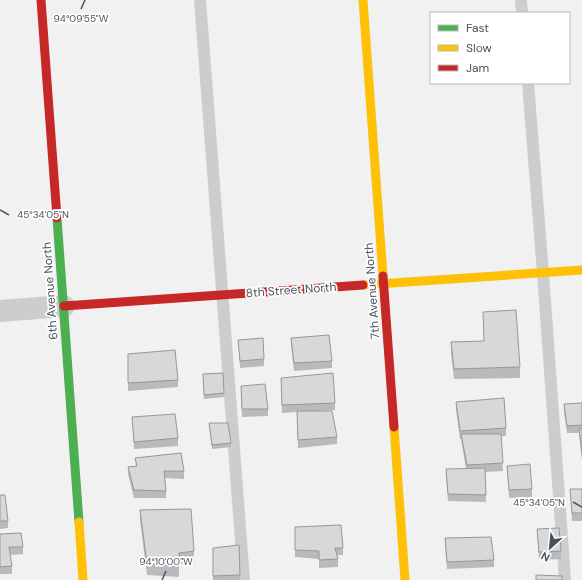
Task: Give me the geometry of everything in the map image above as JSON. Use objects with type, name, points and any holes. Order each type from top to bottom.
[{"type":"street","name":"6th Avenue North","points":[[41,0],[83,580]]},
{"type":"street","name":"7th Avenue North","points":[[363,0],[405,580]]},
{"type":"street","name":"8th Street North","points":[[0,311],[582,270]]},
{"type":"lane","points":[[200,0],[244,580]]},
{"type":"lane","points":[[521,0],[522,12]]},
{"type":"lane","points":[[528,84],[565,580]]},
{"type":"building","points":[[516,310],[520,367],[454,369],[451,342],[484,341],[483,312]]},
{"type":"building","points":[[329,335],[332,361],[294,363],[291,338]]},
{"type":"building","points":[[263,338],[264,359],[240,361],[238,340]]},
{"type":"building","points":[[175,350],[178,380],[128,383],[128,354]]},
{"type":"building","points":[[223,373],[224,393],[204,395],[203,374]]},
{"type":"building","points":[[333,373],[335,403],[282,405],[281,378]]},
{"type":"building","points":[[265,384],[268,409],[242,409],[241,386]]},
{"type":"building","points":[[504,398],[506,428],[460,431],[456,402]]},
{"type":"building","points":[[582,403],[582,425],[567,426],[564,404]]},
{"type":"building","points":[[297,411],[332,411],[337,437],[298,440]]},
{"type":"building","points":[[175,414],[178,438],[134,442],[132,417]]},
{"type":"building","points":[[209,423],[228,423],[231,443],[212,445]]},
{"type":"building","points":[[582,428],[582,454],[579,429]]},
{"type":"building","points":[[461,434],[501,434],[503,463],[467,465]]},
{"type":"building","points":[[181,453],[184,471],[164,471],[166,491],[134,490],[128,467],[137,466],[135,458]]},
{"type":"building","points":[[530,464],[532,489],[509,490],[507,466]]},
{"type":"building","points":[[485,468],[486,495],[448,494],[446,469]]},
{"type":"building","points":[[570,489],[582,489],[582,513],[572,513]]},
{"type":"building","points":[[0,495],[5,495],[8,521],[0,521]]},
{"type":"building","points":[[191,509],[194,551],[179,553],[179,566],[147,564],[140,510]]},
{"type":"building","points":[[341,525],[343,548],[335,548],[338,559],[319,560],[319,551],[295,550],[295,527]]},
{"type":"building","points":[[559,528],[561,551],[539,552],[537,529]]},
{"type":"building","points":[[21,533],[23,547],[9,547],[12,566],[0,567],[0,534]]},
{"type":"building","points":[[491,537],[494,560],[447,562],[445,538]]},
{"type":"building","points":[[239,545],[240,575],[213,576],[213,548]]},
{"type":"building","points":[[536,575],[562,576],[562,580],[536,580]]},
{"type":"traffic: fast","points":[[57,218],[79,522]]},
{"type":"traffic: slow","points":[[363,0],[383,276]]},
{"type":"traffic: slow","points":[[363,285],[582,270]]},
{"type":"traffic: slow","points":[[394,427],[405,580]]},
{"type":"traffic: slow","points":[[79,522],[83,580]]},
{"type":"traffic: jam","points":[[41,0],[57,218]]},
{"type":"traffic: jam","points":[[383,276],[394,427]]},
{"type":"traffic: jam","points":[[64,306],[363,285]]}]
